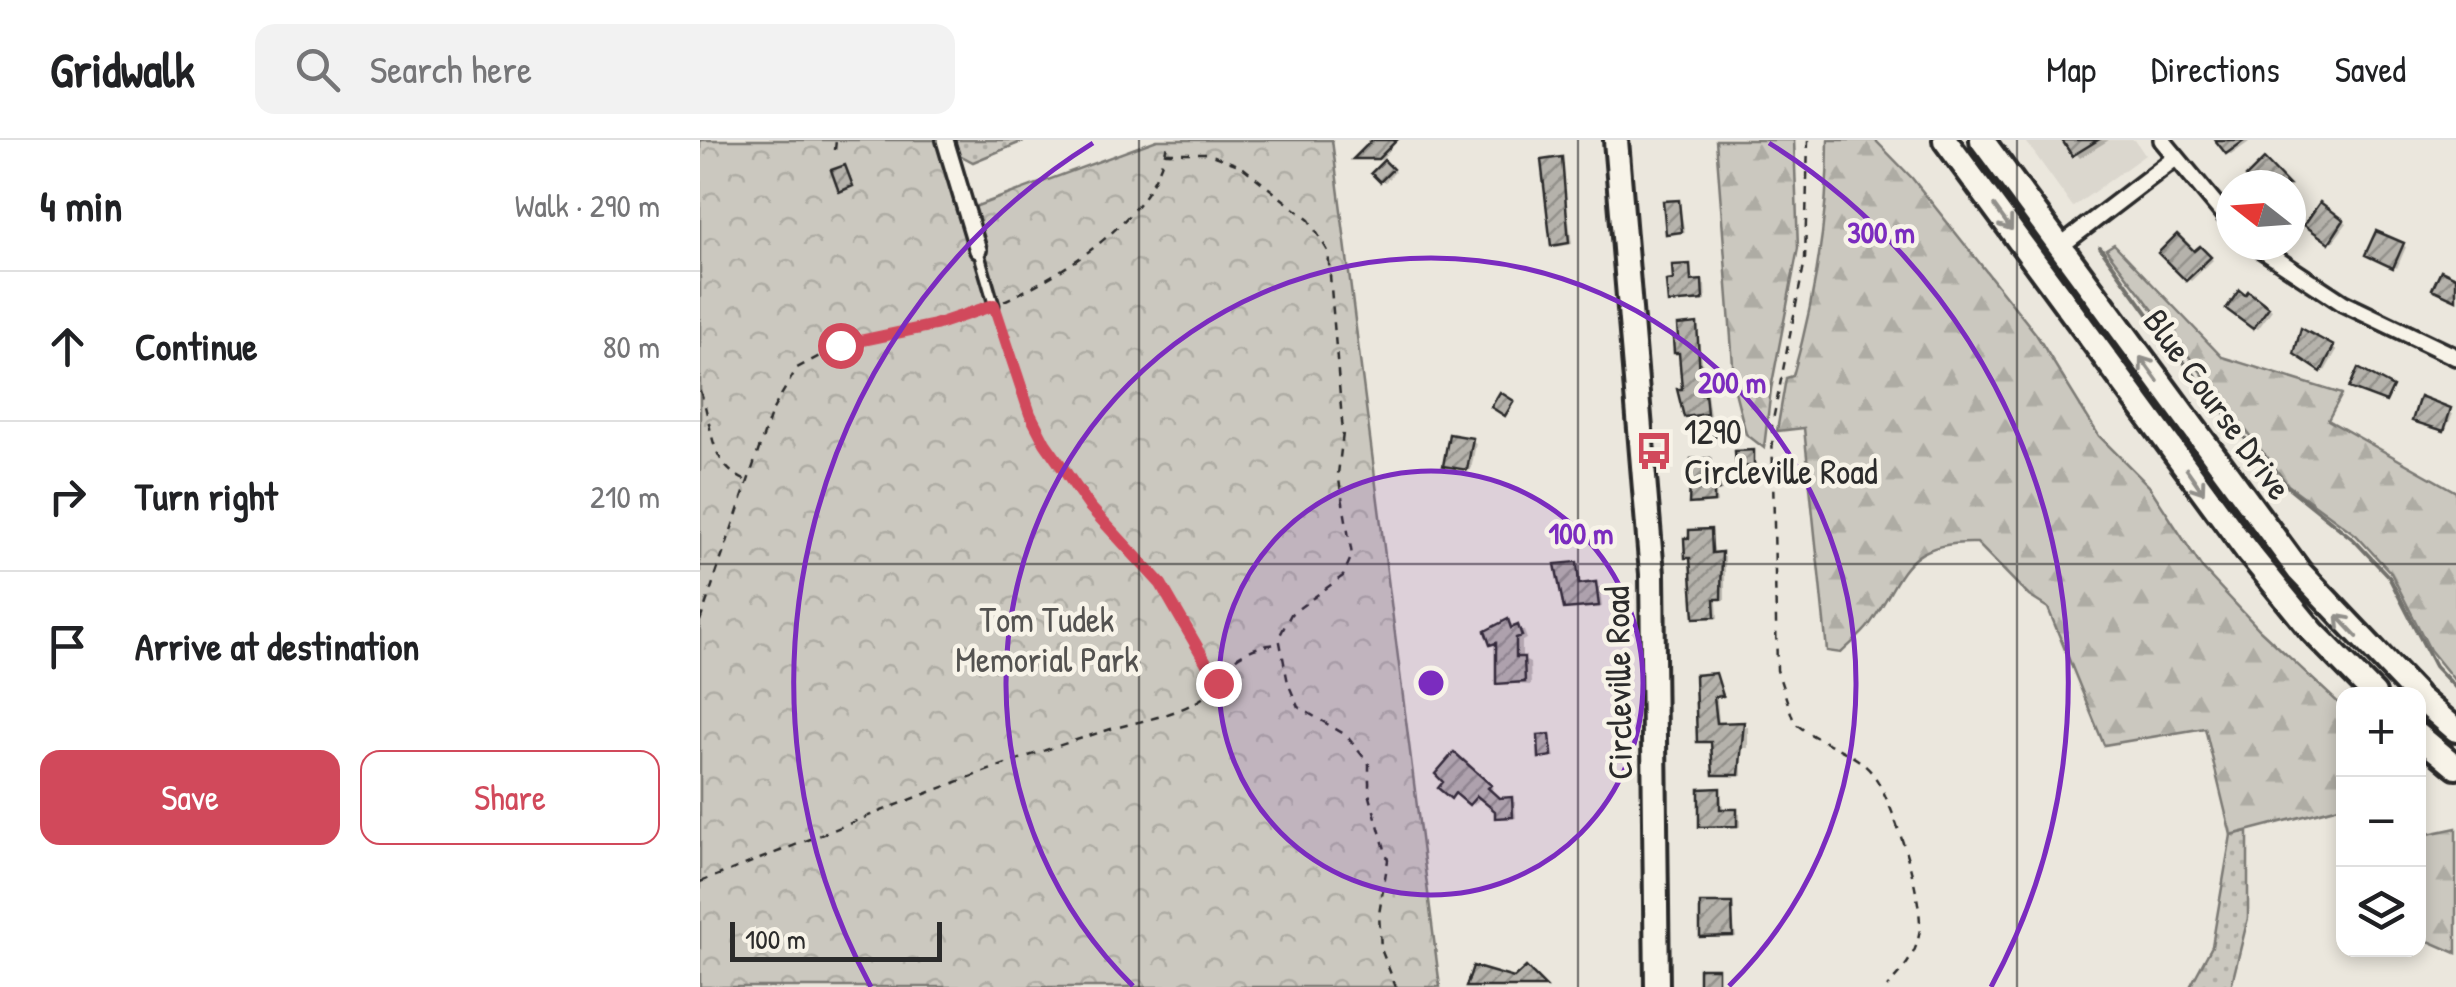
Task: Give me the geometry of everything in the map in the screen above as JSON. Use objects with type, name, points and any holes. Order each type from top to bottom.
[{"type":"main road","name":"Circleville Road","points":[[1616,140],[1652,574],[1657,987]]},
{"type":"main road","name":"Blue Course Drive","points":[[1945,140],[2247,551],[2313,632],[2367,687]]},
{"type":"main road","name":"Blue Course Drive","points":[[1982,140],[2298,570],[2408,687]]},
{"type":"main road","name":"Blue Course Drive","points":[[2426,704],[2456,730]]},
{"type":"main road","points":[[2426,742],[2456,767]]},
{"type":"street","points":[[945,140],[978,250]]},
{"type":"street","points":[[2162,140],[2216,206]]},
{"type":"street","points":[[2059,247],[2174,159]]},
{"type":"street","points":[[2279,260],[2344,303],[2456,358]]},
{"type":"lane","points":[[978,250],[994,305]]},
{"type":"path","points":[[835,150],[836,140]]},
{"type":"path","points":[[700,621],[778,396],[804,362],[840,345],[935,325],[994,305],[1049,276],[1116,229],[1147,194],[1168,140]]},
{"type":"path","points":[[1807,140],[1804,260],[1772,425],[1777,670],[1794,722],[1865,766],[1880,785],[1889,810],[1921,924],[1910,960],[1887,987]]},
{"type":"path","points":[[1166,153],[1206,153],[1242,166],[1309,220],[1328,250],[1343,433],[1338,474],[1352,555],[1342,576],[1284,622],[1280,644],[1288,684],[1298,707],[1346,735],[1369,764],[1369,793],[1388,860],[1380,935],[1396,987]]},
{"type":"path","points":[[994,305],[1030,414],[1045,443],[1083,498],[1161,584],[1218,683]]},
{"type":"path","points":[[700,391],[718,457],[734,475],[748,482]]},
{"type":"path","points":[[700,882],[1072,741],[1180,708],[1201,699],[1218,683],[1226,666],[1254,648],[1280,644]]},
{"type":"shaded area","points":[[2025,140],[2135,140],[2145,155],[2073,207]]},
{"type":"green space","name":"Tom Tudek Memorial Park","points":[[700,140],[945,140],[966,210],[1157,140],[1332,140],[1440,987],[700,987]]},
{"type":"green space","points":[[954,140],[1026,140],[973,162],[958,154]]},
{"type":"green space","points":[[1716,140],[1794,140],[1798,248],[1764,448],[1746,434],[1735,391]]},
{"type":"green space","points":[[1828,140],[1875,140],[1912,178],[2036,334],[2099,436],[2149,486],[2202,568],[2260,630],[2336,701],[2336,808],[2231,835],[2205,728],[2104,745],[2048,608],[2029,596],[1977,543],[1952,544],[1919,555],[1899,577],[1863,632],[1841,653],[1827,651],[1804,428],[1777,431],[1786,378],[1793,376],[1813,289]]},
{"type":"green space","points":[[2114,244],[2222,357],[2342,394],[2328,420],[2456,492],[2456,682],[2430,650],[2391,573],[2356,535],[2288,485],[2106,249]]},
{"type":"green space","points":[[2456,828],[2456,953],[2426,940],[2426,834]]},
{"type":"green space","points":[[2248,831],[2248,918],[2231,987],[2190,987],[2212,946],[2231,835]]},
{"type":"building","points":[[1372,140],[1397,140],[1378,159],[1353,159]]},
{"type":"building","points":[[2062,140],[2098,140],[2072,156]]},
{"type":"building","points":[[2215,140],[2245,140],[2226,154]]},
{"type":"building","points":[[1562,157],[1569,243],[1551,246],[1541,160]]},
{"type":"building","points":[[2264,159],[2275,170],[2253,170]]},
{"type":"building","points":[[1384,160],[1393,169],[1380,182],[1371,173]]},
{"type":"building","points":[[845,165],[853,186],[839,192],[831,170]]},
{"type":"building","points":[[1679,200],[1682,232],[1666,234],[1663,201]]},
{"type":"building","points":[[2320,202],[2344,220],[2329,243],[2306,226]]},
{"type":"building","points":[[2376,231],[2404,243],[2393,268],[2365,255]]},
{"type":"building","points":[[2177,234],[2194,251],[2200,246],[2211,257],[2186,281],[2158,253]]},
{"type":"building","points":[[1690,264],[1691,281],[1702,280],[1703,300],[1668,303],[1666,281],[1673,280],[1672,265]]},
{"type":"building","points":[[2441,270],[2456,277],[2456,300],[2432,289]]},
{"type":"building","points":[[2239,290],[2245,295],[2248,291],[2269,307],[2253,329],[2226,309]]},
{"type":"building","points":[[1697,323],[1701,394],[1705,393],[1707,414],[1684,417],[1677,389],[1682,389],[1679,353],[1674,353],[1673,338],[1678,338],[1677,325]]},
{"type":"building","points":[[2301,328],[2334,346],[2321,372],[2294,354]]},
{"type":"building","points":[[2358,368],[2393,387],[2386,402],[2349,388]]},
{"type":"building","points":[[1500,392],[1514,401],[1505,416],[1491,407]]},
{"type":"building","points":[[2420,396],[2451,408],[2444,431],[2412,421]]},
{"type":"building","points":[[1722,421],[1723,436],[1703,438],[1702,423]]},
{"type":"building","points":[[1449,434],[1473,438],[1467,470],[1443,466]]},
{"type":"building","points":[[1754,450],[1754,466],[1736,467],[1735,451]]},
{"type":"building","points":[[1710,458],[1711,468],[1717,467],[1719,490],[1714,491],[1714,502],[1689,504],[1691,459]]},
{"type":"building","points":[[1711,529],[1712,553],[1722,552],[1721,599],[1714,599],[1715,617],[1694,618],[1690,558],[1685,558],[1684,538],[1689,538],[1689,530]]},
{"type":"building","points":[[1577,562],[1579,584],[1596,582],[1599,606],[1564,609],[1555,564]]},
{"type":"building","points":[[1508,619],[1511,628],[1518,625],[1522,636],[1516,638],[1516,657],[1524,657],[1525,682],[1496,684],[1496,643],[1490,645],[1485,631]]},
{"type":"building","points":[[1716,673],[1723,696],[1714,697],[1717,723],[1744,722],[1739,775],[1713,775],[1711,742],[1697,742],[1695,675]]},
{"type":"building","points":[[1550,734],[1552,756],[1539,758],[1538,735]]},
{"type":"building","points":[[1454,752],[1491,785],[1488,788],[1499,798],[1512,797],[1513,817],[1495,818],[1495,811],[1477,796],[1469,805],[1455,793],[1451,799],[1438,788],[1443,782],[1435,774]]},
{"type":"building","points":[[1720,788],[1720,809],[1737,809],[1737,826],[1699,827],[1699,789]]},
{"type":"building","points":[[1700,903],[1732,903],[1733,936],[1700,937]]},
{"type":"building","points":[[1473,966],[1514,978],[1526,967],[1546,987],[1466,987]]},
{"type":"building","points":[[1699,968],[1718,968],[1718,987],[1699,987]]},
{"type":"waterway","points":[[2100,247],[2171,346],[2277,478],[2354,540],[2389,577],[2435,666],[2456,688]]},
{"type":"place","name":"1290 Circleville Road","points":[[1654,451]]},
{"type":"route","points":[[840,345],[935,325],[994,305],[1030,414],[1045,443],[1090,507],[1161,584],[1185,619],[1218,683]]}]
